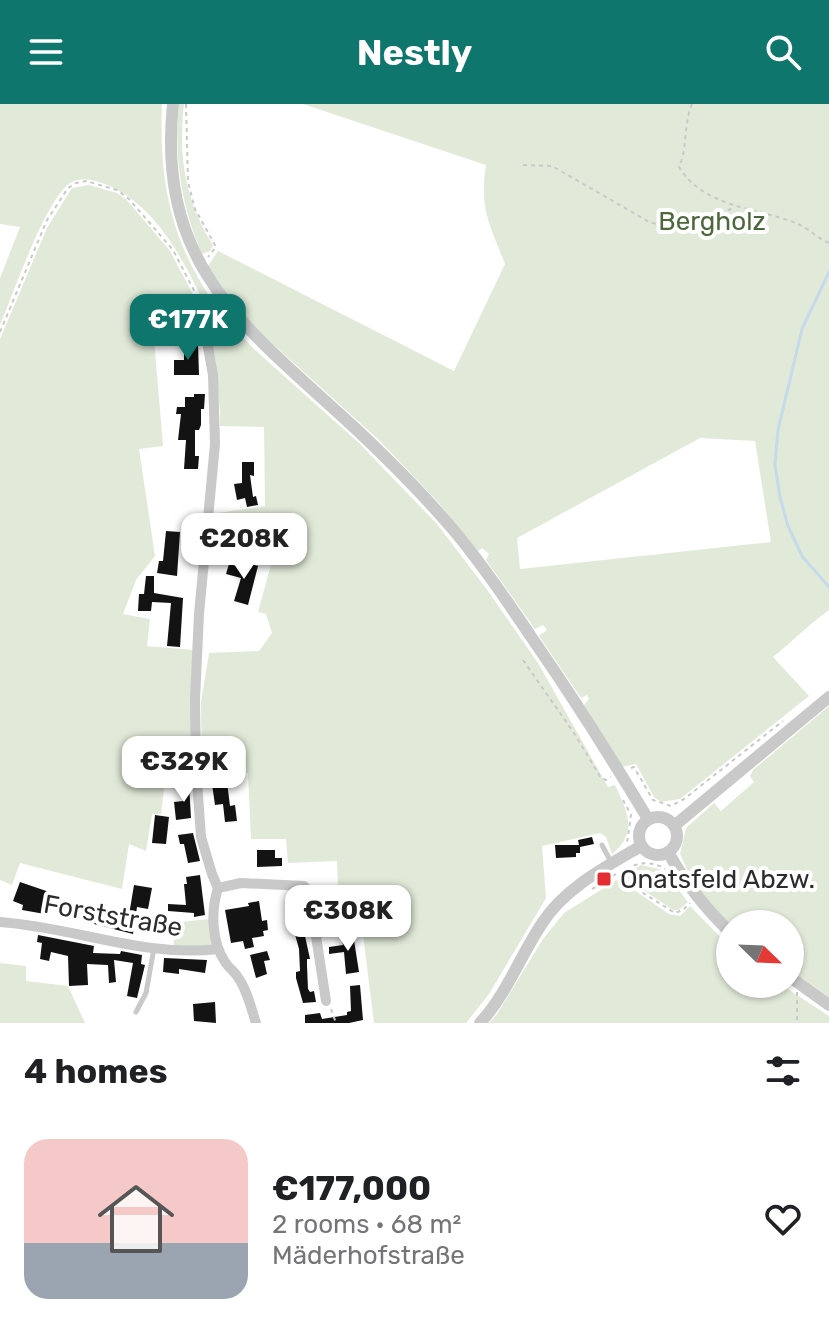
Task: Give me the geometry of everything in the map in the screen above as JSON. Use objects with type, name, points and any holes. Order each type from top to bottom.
[{"type":"street","points":[[173,104],[172,181],[184,228],[222,300],[265,347],[420,491],[458,536],[492,579],[572,697],[614,776],[648,819]]},
{"type":"street","points":[[222,300],[205,312],[204,325],[213,375],[215,444],[198,628],[196,766],[201,837],[218,888],[213,921],[218,949],[225,963],[238,976],[256,1023]]},
{"type":"street","points":[[674,826],[829,697]]},
{"type":"street","points":[[660,816],[674,826],[675,843],[668,852],[650,854],[641,846],[638,834],[648,819],[660,816]]},
{"type":"street","points":[[480,1023],[544,919],[572,891],[641,846]]},
{"type":"street","points":[[668,852],[682,879],[716,918]]},
{"type":"street","points":[[218,888],[241,883],[304,886],[309,891],[326,1001]]},
{"type":"street","name":"Forststraße","points":[[0,922],[35,924],[192,952],[218,949]]},
{"type":"street","points":[[804,987],[829,1005]]},
{"type":"lane","points":[[602,845],[612,863]]},
{"type":"lane","points":[[309,891],[369,891]]},
{"type":"lane","points":[[136,1012],[146,993],[154,947]]},
{"type":"path","points":[[186,104],[188,182],[195,209],[216,247],[211,256],[200,262]]},
{"type":"path","points":[[692,104],[685,121],[684,156],[679,167],[687,180],[734,207],[798,224],[829,243]]},
{"type":"path","points":[[523,165],[552,166],[649,222],[672,228],[693,226],[734,207]]},
{"type":"path","points":[[0,332],[47,220],[68,188],[86,181],[117,190],[129,199],[173,250],[205,312]]},
{"type":"path","points":[[523,660],[601,778],[606,780],[634,767],[653,800],[671,806],[790,715]]},
{"type":"path","points":[[619,792],[631,815],[627,845]]},
{"type":"path","points":[[588,891],[637,863]]},
{"type":"path","points":[[629,884],[675,913],[683,910],[696,897]]},
{"type":"path","points":[[796,998],[797,1023]]},
{"type":"path","points":[[326,1001],[335,1014],[336,1023]]},
{"type":"green space","points":[[0,104],[162,104],[163,158],[170,208],[186,255],[213,302],[209,305],[204,303],[176,250],[152,218],[123,193],[105,184],[83,179],[70,183],[50,208],[0,325],[0,278],[20,227],[0,224]]},
{"type":"green space","points":[[179,104],[184,104],[183,160],[190,195],[213,245],[210,251],[202,254],[189,217],[181,180]]},
{"type":"green space","name":"Bergholz","points":[[303,104],[829,104],[829,610],[773,657],[809,696],[680,799],[661,802],[654,797],[636,764],[621,767],[584,705],[589,699],[587,695],[581,698],[539,636],[547,630],[543,625],[535,629],[486,560],[489,554],[482,548],[478,551],[438,502],[379,440],[256,329],[208,266],[218,251],[454,371],[505,264],[485,205],[486,165]],"holes":[[[700,438],[755,441],[771,542],[520,569],[517,538]]]},
{"type":"green space","points":[[89,185],[117,193],[126,199],[170,251],[197,302],[152,315],[163,446],[139,449],[155,556],[136,580],[123,614],[150,619],[147,646],[194,650],[195,781],[165,780],[161,814],[152,814],[146,851],[129,844],[122,889],[20,863],[12,885],[0,880],[0,339],[47,228],[72,188]]},
{"type":"green space","points":[[216,310],[254,349],[360,444],[437,524],[538,663],[608,787],[615,785],[626,812],[626,838],[612,854],[606,837],[600,833],[542,846],[546,898],[489,994],[466,1023],[374,1023],[362,926],[317,930],[312,893],[375,896],[379,889],[338,888],[337,861],[288,863],[286,839],[251,839],[248,773],[202,778],[201,702],[209,653],[259,651],[272,633],[266,614],[258,612],[275,550],[271,529],[208,536],[211,514],[265,506],[264,427],[220,426],[209,327],[210,317]]},
{"type":"green space","points":[[829,706],[829,997],[804,980],[804,910],[716,910],[690,876],[680,854],[686,828],[714,803],[721,811],[754,782],[750,776],[753,770]]},
{"type":"green space","points":[[641,865],[663,870],[688,902],[679,910],[673,910],[630,881],[627,885],[669,914],[680,916],[690,906],[716,933],[716,998],[801,998],[829,1016],[829,1023],[489,1023],[543,939],[564,913]]},
{"type":"green space","points":[[209,919],[213,947],[174,948],[172,923]]},
{"type":"green space","points":[[0,963],[26,966],[26,981],[68,986],[85,1023],[0,1023]]},
{"type":"building","points":[[191,310],[194,322],[178,329],[180,335],[166,339],[160,325]]},
{"type":"building","points":[[198,344],[199,375],[174,375],[174,360],[184,360],[184,345]]},
{"type":"building","points":[[194,394],[205,394],[201,425],[199,430],[195,430],[198,469],[184,469],[186,440],[178,440],[181,414],[176,414],[177,407],[185,407],[185,397],[194,397]]},
{"type":"building","points":[[242,462],[254,462],[254,476],[250,475],[253,497],[256,496],[258,505],[247,507],[245,498],[237,500],[234,484],[242,483]]},
{"type":"building","points":[[166,531],[180,532],[177,576],[157,573],[159,561],[163,561]]},
{"type":"building","points":[[246,562],[258,566],[248,605],[234,601],[241,578],[226,574],[229,564],[244,568]]},
{"type":"building","points":[[146,576],[154,576],[154,593],[183,598],[180,647],[167,646],[171,603],[152,602],[151,611],[138,611],[139,594],[144,594]]},
{"type":"building","points":[[227,782],[230,806],[235,805],[237,821],[225,822],[223,804],[215,805],[212,784]]},
{"type":"building","points":[[181,784],[189,784],[191,818],[176,820],[174,802],[183,801]]},
{"type":"building","points":[[155,815],[169,817],[166,844],[152,843]]},
{"type":"building","points":[[193,833],[200,861],[188,863],[184,844],[180,844],[178,835]]},
{"type":"building","points":[[592,837],[594,844],[580,847],[576,857],[556,858],[555,845],[579,845],[578,840]]},
{"type":"building","points":[[257,850],[275,850],[275,858],[282,858],[282,866],[257,867]]},
{"type":"building","points":[[200,875],[205,915],[194,917],[194,913],[168,911],[168,904],[186,905],[186,877]]},
{"type":"building","points":[[20,882],[55,894],[50,911],[46,910],[45,914],[22,910],[23,905],[13,901]]},
{"type":"building","points":[[134,885],[152,888],[148,909],[137,907],[133,934],[94,924],[94,921],[63,916],[65,902],[77,905],[77,908],[129,915]]},
{"type":"building","points":[[259,901],[262,921],[267,920],[268,930],[263,931],[264,936],[252,938],[254,947],[245,949],[243,941],[231,943],[225,910]]},
{"type":"building","points":[[306,925],[310,959],[307,959],[308,989],[314,991],[316,1002],[303,1003],[296,978],[296,972],[300,971],[299,949],[293,927]]},
{"type":"building","points":[[353,934],[359,972],[346,974],[344,952],[329,954],[329,947],[343,945],[341,935]]},
{"type":"building","points":[[38,935],[94,946],[93,953],[120,954],[121,951],[142,955],[141,964],[145,965],[137,998],[127,996],[133,963],[114,960],[116,982],[109,983],[108,965],[87,964],[88,985],[69,986],[68,956],[51,952],[49,961],[40,959],[42,943],[37,942]]},
{"type":"building","points":[[267,951],[270,960],[264,961],[267,974],[256,978],[250,955]]},
{"type":"building","points":[[164,958],[207,960],[205,973],[179,969],[179,974],[163,972]]},
{"type":"building","points":[[360,985],[363,1020],[305,1023],[305,1015],[320,1013],[322,1019],[347,1015],[351,1011],[350,986]]},
{"type":"building","points":[[215,1002],[216,1023],[194,1021],[193,1004]]},
{"type":"waterway","points":[[829,272],[802,329],[778,430],[775,465],[788,526],[802,556],[829,587]]},
{"type":"place","name":"Onatsfeld Abzw.","points":[[604,879]]}]
